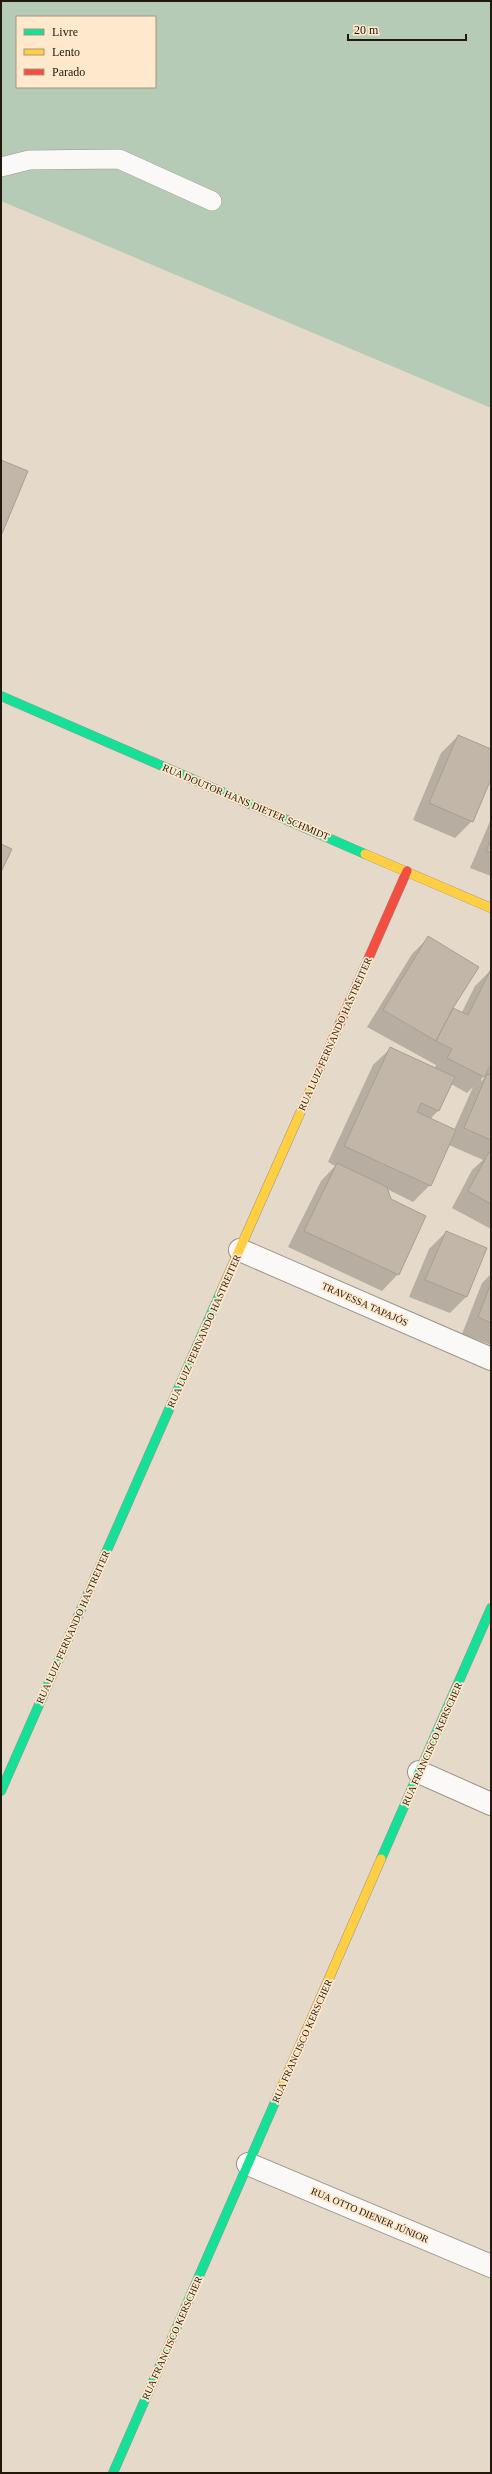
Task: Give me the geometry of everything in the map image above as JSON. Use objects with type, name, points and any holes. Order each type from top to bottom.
[{"type":"street","name":"RUA DOUTOR HANS DIETER SCHMIDT","points":[[1,696],[491,908]]},
{"type":"street","name":"RUA LUIZ FERNANDO HASTREITER","points":[[2,1786],[407,871]]},
{"type":"street","name":"TRAVESSA TAPAJÓS","points":[[240,1250],[491,1359]]},
{"type":"street","name":"RUA FRANCISCO KERSCHER","points":[[113,2473],[491,1608]]},
{"type":"street","points":[[419,1772],[491,1804]]},
{"type":"street","name":"RUA OTTO DIENER JÚNIOR","points":[[248,2164],[491,2266]]},
{"type":"lane","points":[[1,167],[29,160],[119,159],[212,201]]},
{"type":"green space","points":[[1,1],[491,1],[491,408],[1,201]]},
{"type":"building","points":[[1,460],[28,471],[1,536]]},
{"type":"building","points":[[458,735],[491,749],[491,779],[473,822],[429,803]]},
{"type":"building","points":[[491,839],[491,853],[486,851]]},
{"type":"building","points":[[1,844],[12,849],[1,872]]},
{"type":"building","points":[[428,936],[479,967],[453,1008],[436,1041],[383,1010]]},
{"type":"building","points":[[491,969],[491,1064],[484,1077],[447,1058],[452,1049],[436,1041],[453,1008],[468,1015]]},
{"type":"building","points":[[390,1047],[455,1077],[439,1111],[421,1103],[417,1112],[456,1130],[431,1186],[344,1146]]},
{"type":"building","points":[[487,1074],[491,1075],[491,1140],[464,1128]]},
{"type":"building","points":[[489,1152],[491,1153],[491,1204],[468,1191]]},
{"type":"building","points":[[337,1163],[387,1187],[391,1199],[426,1216],[399,1275],[304,1231]]},
{"type":"building","points":[[446,1231],[487,1248],[467,1297],[425,1280]]},
{"type":"building","points":[[491,1283],[491,1323],[478,1317]]},
{"type":"traffic: fast","points":[[1,696],[365,854]]},
{"type":"traffic: fast","points":[[1,1791],[222,1289]]},
{"type":"traffic: fast","points":[[381,1859],[491,1608]]},
{"type":"traffic: fast","points":[[113,2473],[279,2093]]},
{"type":"traffic: slow","points":[[365,854],[491,908]]},
{"type":"traffic: slow","points":[[222,1289],[321,1066]]},
{"type":"traffic: slow","points":[[279,2093],[381,1859]]},
{"type":"traffic: jam","points":[[321,1066],[407,871]]}]
